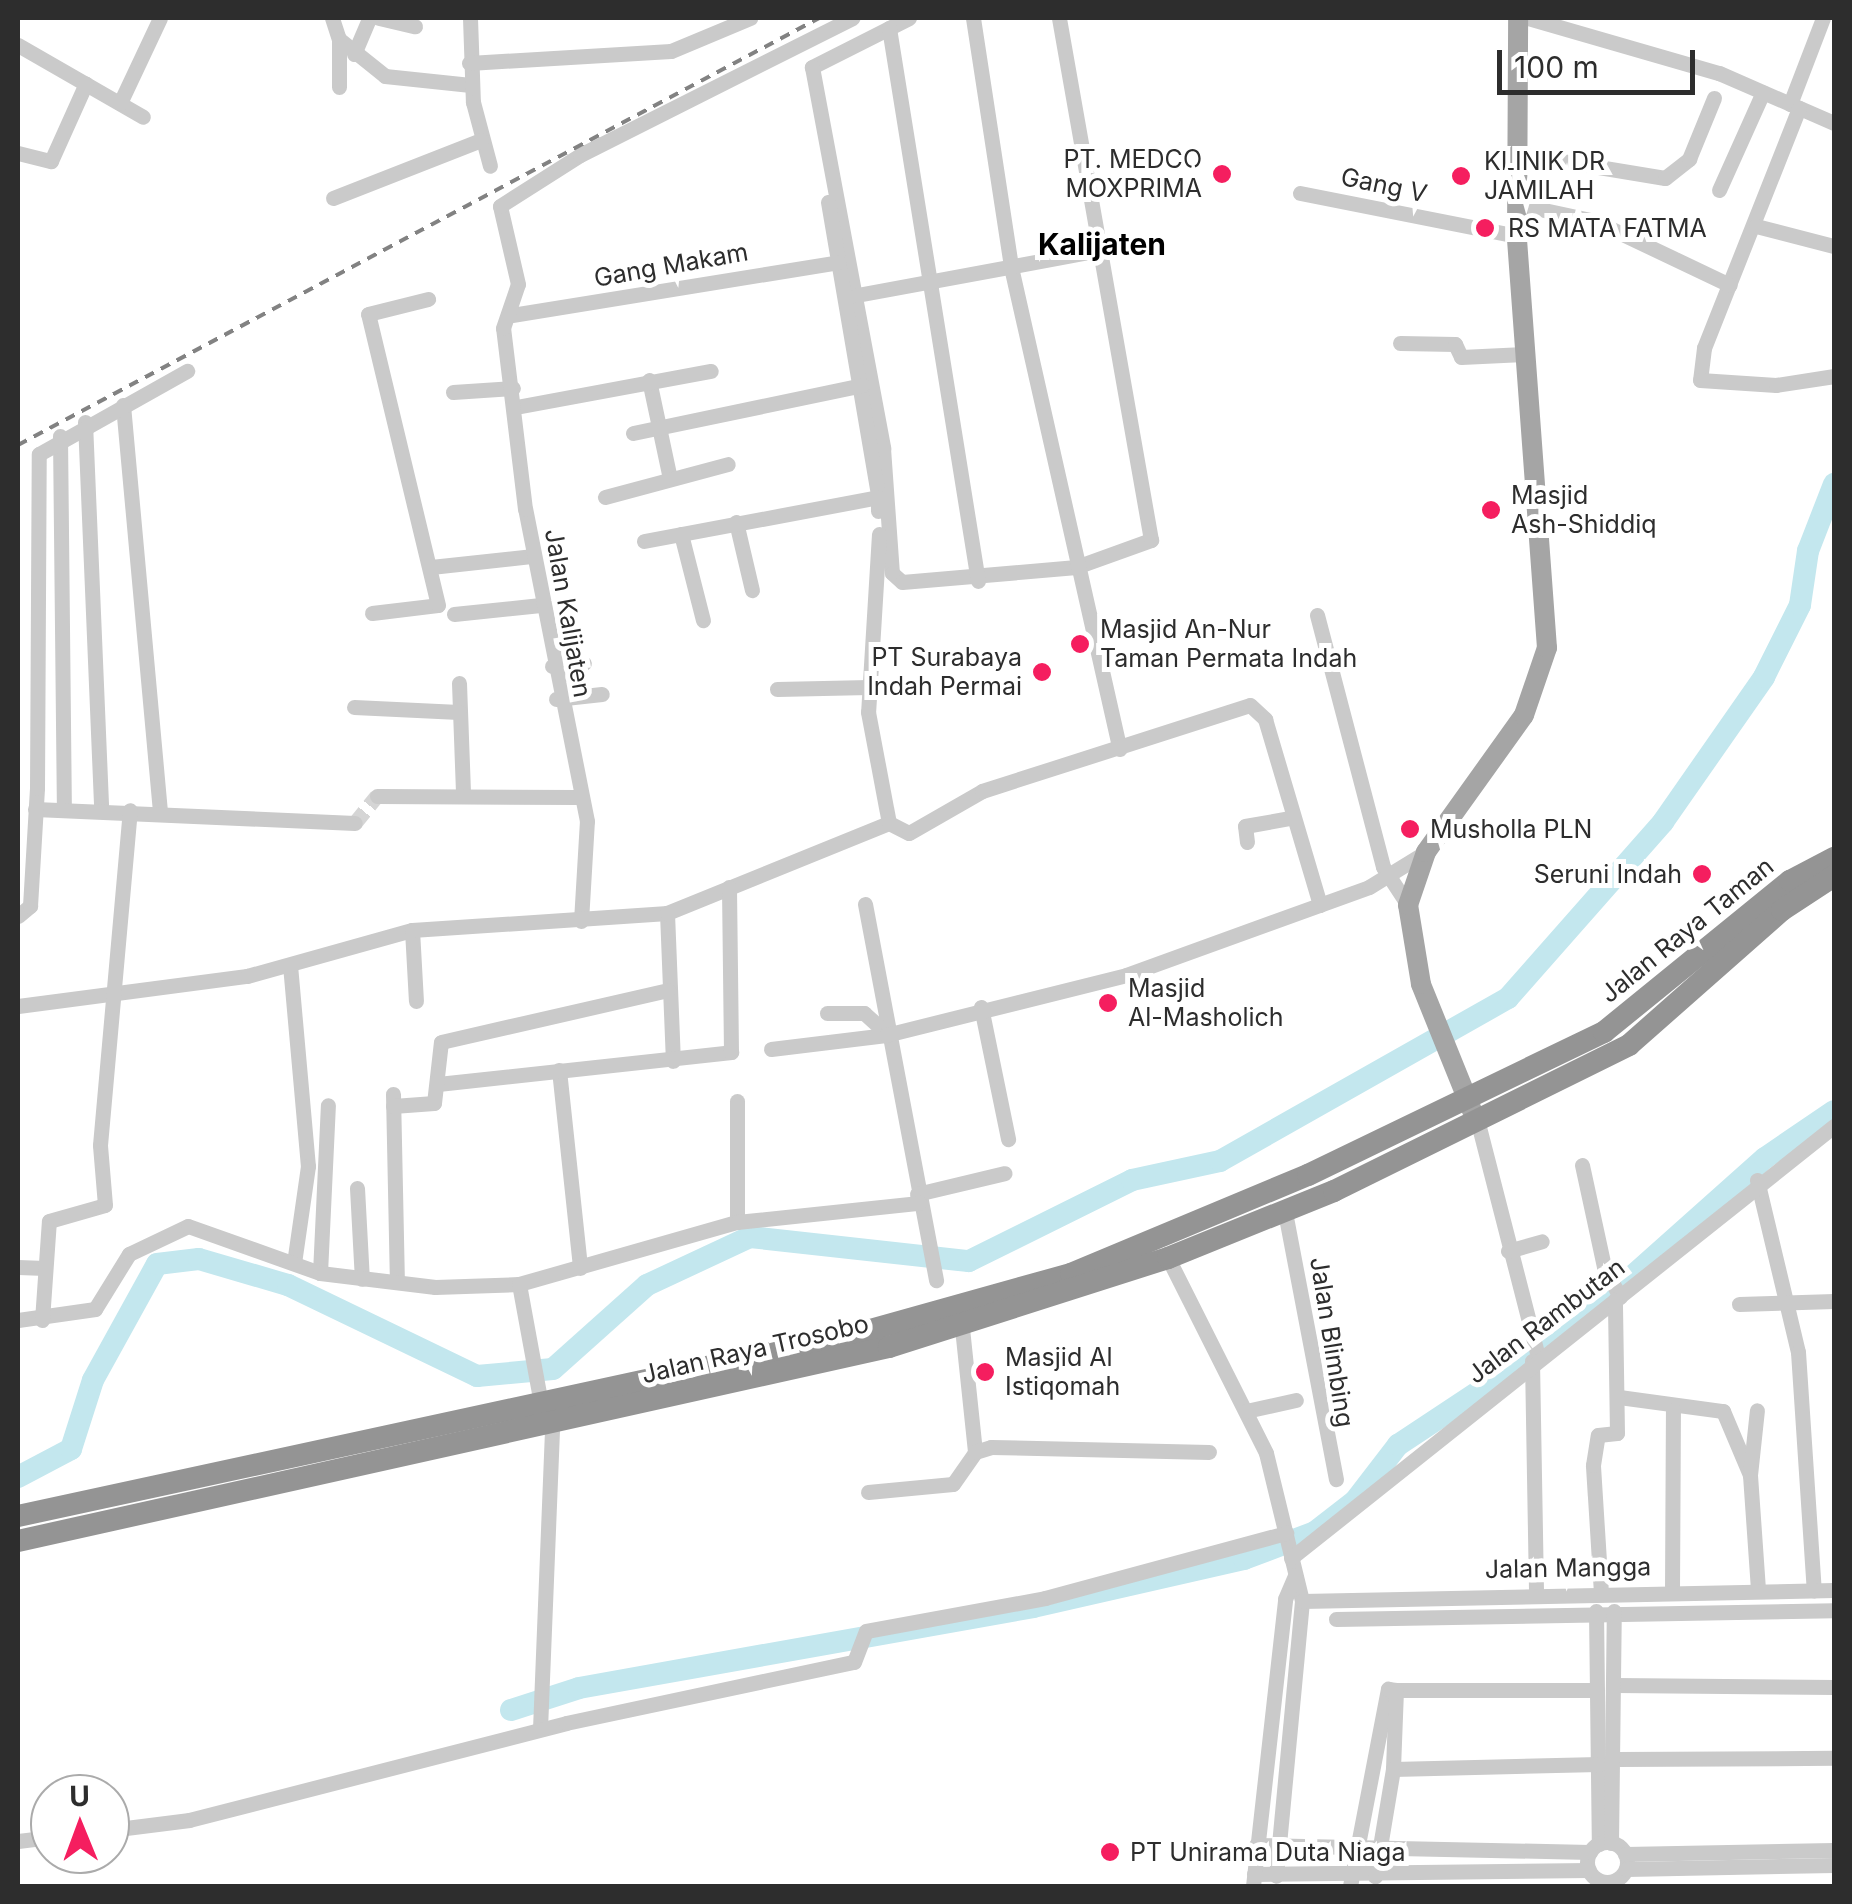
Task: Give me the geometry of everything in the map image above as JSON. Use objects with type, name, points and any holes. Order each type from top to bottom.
[{"type":"highway","name":"Jalan Raya Taman","points":[[1467,1100],[1604,1032],[1765,900],[1833,870]]},
{"type":"highway","name":"Jalan Raya Taman","points":[[1478,1123],[1629,1045],[1833,870]]},
{"type":"highway","name":"Jalan Raya Trosobo","points":[[18,1540],[210,1502],[938,1291],[1153,1243],[1467,1100]]},
{"type":"highway","name":"Jalan Raya Trosobo","points":[[18,1516],[544,1405],[962,1328],[1168,1258],[1284,1212],[1478,1123]]},
{"type":"highway","points":[[204,1476],[210,1502]]},
{"type":"main road","points":[[1478,1123],[1433,1021],[1408,904],[1426,852],[1524,715],[1542,671],[1548,612],[1516,236],[1518,18]]},
{"type":"street","points":[[120,104],[160,18]]},
{"type":"street","points":[[332,18],[339,39],[339,87]]},
{"type":"street","points":[[356,49],[370,18]]},
{"type":"street","points":[[379,18],[415,26]]},
{"type":"street","points":[[470,18],[466,78],[472,145],[490,166]]},
{"type":"street","points":[[339,39],[356,49],[384,76],[466,78],[671,51],[750,18]]},
{"type":"street","points":[[852,18],[800,46],[862,385],[878,497],[869,686],[889,823]]},
{"type":"street","points":[[910,18],[813,62],[885,461],[892,573],[902,582],[978,581],[1076,568],[1151,540],[1059,18]]},
{"type":"street","points":[[972,18],[1011,267],[1076,568],[1120,748]]},
{"type":"street","points":[[1528,18],[1763,92],[1834,123]]},
{"type":"street","points":[[1821,21],[1756,226],[1702,352],[1702,383],[1834,376]]},
{"type":"street","points":[[889,28],[978,581]]},
{"type":"street","points":[[18,46],[143,117]]},
{"type":"street","name":"Jalan Kalijaten","points":[[581,920],[587,821],[578,798],[556,699],[533,556],[503,328],[519,292],[500,206],[506,195],[800,46]]},
{"type":"street","points":[[18,153],[51,160],[86,83]]},
{"type":"street","points":[[1718,190],[1763,92]]},
{"type":"street","points":[[1514,153],[1665,178],[1689,159],[1714,98]]},
{"type":"street","points":[[333,198],[472,145]]},
{"type":"street","name":"Gang V","points":[[1300,193],[1516,236]]},
{"type":"street","points":[[1516,204],[1595,222],[1730,286]]},
{"type":"street","points":[[1756,226],[1834,246]]},
{"type":"street","points":[[857,295],[1100,250]]},
{"type":"street","name":"Gang Makam","points":[[512,314],[839,262]]},
{"type":"street","points":[[372,613],[436,609],[432,568],[368,314],[428,299]]},
{"type":"street","points":[[1400,343],[1454,344],[1461,357],[1524,354]]},
{"type":"street","points":[[18,916],[30,906],[24,849],[37,788],[39,454],[60,436],[187,371]]},
{"type":"street","points":[[516,407],[711,371]]},
{"type":"street","points":[[649,380],[670,479]]},
{"type":"street","points":[[633,433],[862,385]]},
{"type":"street","points":[[453,392],[513,388]]},
{"type":"street","points":[[123,405],[160,808]]},
{"type":"street","points":[[86,422],[101,809]]},
{"type":"street","points":[[60,436],[64,809]]},
{"type":"street","points":[[605,497],[728,464]]},
{"type":"street","points":[[644,541],[878,497]]},
{"type":"street","points":[[736,522],[752,590]]},
{"type":"street","points":[[682,534],[702,620]]},
{"type":"street","points":[[432,568],[533,556]]},
{"type":"street","points":[[454,614],[541,605]]},
{"type":"street","points":[[1317,615],[1390,878],[1408,904]]},
{"type":"street","points":[[552,666],[584,663]]},
{"type":"street","points":[[459,683],[463,794]]},
{"type":"street","points":[[777,689],[869,686]]},
{"type":"street","points":[[556,699],[602,694]]},
{"type":"street","points":[[18,1006],[112,995],[290,965],[412,930],[667,913],[889,823],[909,832],[982,791],[1258,707],[1320,905]]},
{"type":"street","points":[[354,708],[459,712]]},
{"type":"street","points":[[18,724],[37,724]]},
{"type":"street","points":[[18,786],[37,788]]},
{"type":"street","points":[[377,796],[578,798]]},
{"type":"street","points":[[35,809],[160,808],[355,823]]},
{"type":"street","points":[[42,1320],[49,1221],[105,1206],[112,995],[130,810]]},
{"type":"street","points":[[1247,842],[1246,826],[1290,818]]},
{"type":"street","points":[[771,1049],[886,1034],[981,1007],[1126,975],[1390,878],[1426,852]]},
{"type":"street","points":[[438,1084],[672,1061],[734,1046],[741,881]]},
{"type":"street","points":[[865,904],[886,1034],[938,1291]]},
{"type":"street","points":[[667,913],[672,1061]]},
{"type":"street","points":[[412,930],[416,1001]]},
{"type":"street","points":[[290,965],[308,1166],[294,1263]]},
{"type":"street","points":[[397,1282],[393,1100],[431,1105],[438,1084],[442,1042],[668,990]]},
{"type":"street","points":[[981,1007],[1008,1139]]},
{"type":"street","points":[[828,1014],[864,1013],[886,1034]]},
{"type":"street","points":[[559,1070],[580,1268]]},
{"type":"street","points":[[737,1100],[742,1222]]},
{"type":"street","points":[[320,1273],[328,1105]]},
{"type":"street","points":[[1478,1123],[1535,1355],[1536,1594]]},
{"type":"street","name":"Jalan Rambutan","points":[[1288,1544],[1756,1180],[1834,1126]]},
{"type":"street","points":[[1582,1165],[1615,1293],[1618,1433],[1594,1441],[1601,1592]]},
{"type":"street","points":[[18,1320],[42,1320],[95,1309],[129,1254],[188,1226],[320,1273],[397,1282],[519,1284],[742,1222],[918,1199],[1005,1173]]},
{"type":"street","points":[[1756,1180],[1787,1301],[1812,1460],[1814,1590]]},
{"type":"street","points":[[357,1188],[362,1279]]},
{"type":"street","name":"Jalan Blimbing","points":[[1284,1212],[1316,1416],[1336,1480]]},
{"type":"street","points":[[1508,1252],[1542,1241]]},
{"type":"street","points":[[1168,1258],[1246,1411],[1302,1601],[1276,1876]]},
{"type":"street","points":[[18,1267],[46,1268]]},
{"type":"street","points":[[519,1284],[531,1360],[544,1405],[546,1700],[540,1729]]},
{"type":"street","points":[[1739,1304],[1834,1301]]},
{"type":"street","points":[[868,1492],[953,1484],[975,1452],[962,1328]]},
{"type":"street","points":[[1619,1397],[1674,1410],[1723,1410],[1750,1475]]},
{"type":"street","points":[[1246,1411],[1296,1400]]},
{"type":"street","points":[[1672,1591],[1674,1410]]},
{"type":"street","points":[[1757,1410],[1750,1475],[1758,1590]]},
{"type":"street","points":[[975,1452],[1209,1452]]},
{"type":"street","points":[[130,1827],[189,1820],[540,1729],[854,1662],[858,1646],[1288,1544]]},
{"type":"street","points":[[1296,1575],[1274,1640],[1253,1880],[1276,1876],[1350,1882],[1375,1876],[1589,1870],[1615,1876],[1834,1866]]},
{"type":"street","name":"Jalan Mangga","points":[[1302,1601],[1834,1590]]},
{"type":"street","points":[[1336,1619],[1596,1611],[1834,1610]]},
{"type":"street","points":[[1596,1611],[1597,1690],[1607,1761]]},
{"type":"street","points":[[1589,1870],[1600,1846],[1615,1686],[1614,1611]]},
{"type":"street","points":[[1615,1686],[1834,1688]]},
{"type":"street","points":[[1375,1876],[1383,1850],[1394,1769],[1396,1690]]},
{"type":"street","points":[[1350,1882],[1381,1693],[1597,1690]]},
{"type":"street","points":[[1394,1769],[1834,1758]]},
{"type":"street","points":[[1256,1845],[1356,1850],[1600,1846]]},
{"type":"street","points":[[1600,1846],[1615,1876]]},
{"type":"street","points":[[1615,1876],[1834,1850]]},
{"type":"waterway","points":[[18,1477],[71,1449],[93,1380],[157,1264],[199,1259],[288,1285],[477,1376],[553,1369],[647,1285],[750,1237],[969,1261],[1132,1180],[1220,1161],[1508,998],[1663,822],[1764,677],[1800,605],[1808,551],[1834,484]]},
{"type":"waterway","points":[[511,1710],[579,1688],[1033,1607],[1244,1559],[1315,1532],[1355,1501],[1398,1445],[1573,1329],[1765,1158],[1834,1111]]},
{"type":"tunnel","points":[[355,823],[377,796]]},
{"type":"railway","points":[[18,445],[819,18]]},
{"type":"place","name":"PT. MEDCO MOXPRIMA","points":[[1222,174]]},
{"type":"place","name":"KLINIK DR JAMILAH","points":[[1461,176]]},
{"type":"place","name":"RS MATA FATMA","points":[[1485,228]]},
{"type":"place","name":"Masjid Ash-Shiddiq","points":[[1491,510]]},
{"type":"place","name":"Masjid An-Nur Taman Permata Indah","points":[[1080,644]]},
{"type":"place","name":"PT Surabaya Indah Permai","points":[[1042,672]]},
{"type":"place","name":"Musholla PLN","points":[[1410,829]]},
{"type":"place","name":"Seruni Indah","points":[[1702,874]]},
{"type":"place","name":"Masjid Al-Masholich","points":[[1108,1003]]},
{"type":"place","name":"Masjid Al Istiqomah","points":[[985,1372]]},
{"type":"place","name":"PT Unirama Duta Niaga","points":[[1110,1852]]},
{"type":"district","name":"Kalijaten","points":[[1102,244]]}]
